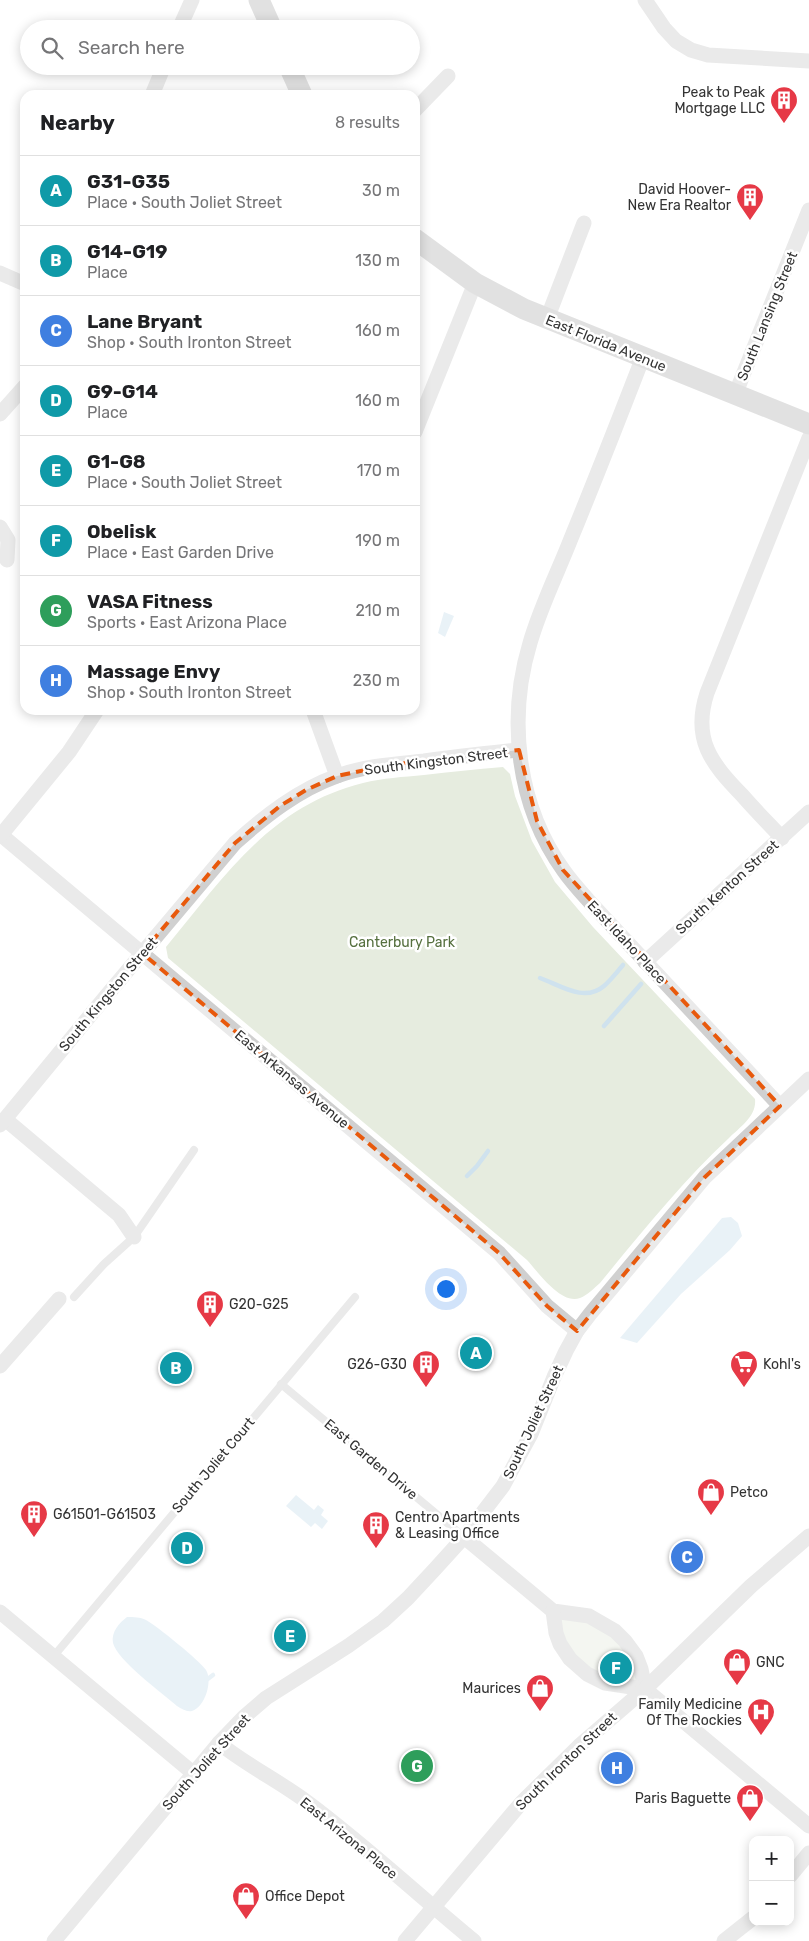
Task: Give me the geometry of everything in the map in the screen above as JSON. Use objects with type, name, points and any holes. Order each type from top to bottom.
[{"type":"street","points":[[183,20],[192,0]]},
{"type":"street","points":[[259,0],[268,20]]},
{"type":"street","points":[[644,0],[676,41],[691,50],[708,56],[809,61]]},
{"type":"street","points":[[154,90],[160,75]]},
{"type":"street","points":[[293,75],[300,90]]},
{"type":"street","points":[[420,105],[448,76]]},
{"type":"street","name":"South Lansing Street","points":[[735,395],[809,210]]},
{"type":"street","points":[[547,319],[584,223]]},
{"type":"street","name":"East Florida Avenue","points":[[420,243],[475,283],[547,319],[809,424]]},
{"type":"street","points":[[0,273],[20,282]]},
{"type":"street","points":[[420,420],[475,283]]},
{"type":"street","name":"South Kingston Street","points":[[2,1122],[142,952],[235,843],[258,822],[286,802],[337,776],[389,765],[519,750],[519,695],[530,642],[643,358]]},
{"type":"street","points":[[0,414],[20,392]]},
{"type":"street","points":[[782,838],[722,775],[713,763],[704,744],[702,715],[707,692],[809,438]]},
{"type":"street","points":[[0,527],[8,540],[8,560]]},
{"type":"street","points":[[0,835],[63,760],[94,715]]},
{"type":"street","points":[[315,715],[337,776]]},
{"type":"street","name":"East Idaho Place","points":[[519,750],[528,795],[537,821],[563,870],[780,1106]]},
{"type":"street","name":"South Kenton Street","points":[[646,962],[809,812]]},
{"type":"street","name":"East Arkansas Avenue","points":[[0,835],[500,1252],[547,1306],[577,1331]]},
{"type":"street","name":"South Joliet Street","points":[[54,1941],[219,1743],[244,1717],[266,1698],[383,1621],[422,1584],[464,1537],[496,1496],[513,1469],[531,1434],[554,1377],[577,1331],[705,1178],[809,1078]]},
{"type":"street","points":[[2,1122],[119,1215],[134,1237]]},
{"type":"street","points":[[0,1366],[67,1298]]},
{"type":"street","name":"South Ironton Street","points":[[405,1941],[539,1783],[645,1689],[751,1586],[809,1536]]},
{"type":"street","name":"East Garden Drive","points":[[464,1537],[553,1611]]},
{"type":"street","points":[[645,1689],[636,1656],[615,1631],[589,1616],[553,1611],[556,1633],[560,1644],[570,1659],[587,1674],[605,1684],[645,1689],[809,1826]]},
{"type":"street","points":[[0,1612],[193,1774]]},
{"type":"street","name":"East Arizona Place","points":[[219,1743],[237,1757],[306,1801],[474,1941]]},
{"type":"street","points":[[794,1871],[809,1853]]},
{"type":"street","points":[[724,1941],[749,1921]]},
{"type":"lane","points":[[67,1298],[134,1237],[194,1150]]},
{"type":"lane","name":"South Joliet Court","points":[[53,1657],[355,1297]]},
{"type":"lane","name":"East Garden Drive","points":[[282,1384],[464,1537]]},
{"type":"highlighted area","points":[[519,750],[537,821],[563,870],[780,1106],[705,1177],[577,1331],[547,1306],[499,1253],[142,953],[235,843],[280,806],[306,790],[337,776],[389,765]]},
{"type":"green space","name":"Canterbury Park","points":[[503,767],[510,774],[515,796],[532,841],[555,882],[593,927],[755,1099],[753,1111],[747,1121],[678,1190],[600,1283],[580,1298],[573,1299],[565,1297],[558,1292],[544,1280],[527,1260],[168,958],[166,947],[229,871],[251,848],[275,827],[301,809],[330,794],[371,781]]},
{"type":"green space","points":[[567,1612],[615,1631],[645,1689],[587,1674],[554,1624]]},
{"type":"water","points":[[444,612],[454,616],[445,637],[438,633]]},
{"type":"water","points":[[731,1217],[738,1223],[742,1236],[730,1250],[681,1294],[637,1343],[620,1338],[722,1218]]},
{"type":"water","points":[[296,1495],[314,1510],[318,1505],[324,1510],[321,1515],[328,1521],[322,1529],[315,1523],[311,1527],[286,1506]]},
{"type":"water","points":[[127,1617],[146,1620],[168,1636],[206,1670],[209,1680],[208,1687],[204,1699],[197,1709],[188,1711],[177,1706],[131,1667],[116,1650],[113,1643],[114,1632]]},
{"type":"waterway","points":[[540,978],[572,991],[588,993],[604,986],[623,965]]},
{"type":"waterway","points":[[604,1026],[641,984]]},
{"type":"waterway","points":[[467,1176],[488,1151]]},
{"type":"waterway","points":[[205,1681],[213,1675]]},
{"type":"place","name":"Peak to Peak Mortgage LLC","points":[[784,124]]},
{"type":"place","name":"David Hoover- New Era Realtor","points":[[750,221]]},
{"type":"place","name":"G20-G25","points":[[210,1328]]},
{"type":"place","name":"G31-G35","points":[[476,1353]]},
{"type":"place","name":"G14-G19","points":[[176,1368]]},
{"type":"place","name":"G26-G30","points":[[426,1388]]},
{"type":"place","name":"Kohl's","points":[[744,1388]]},
{"type":"place","name":"Petco","points":[[711,1516]]},
{"type":"place","name":"G61501-G61503","points":[[34,1538]]},
{"type":"place","name":"G9-G14","points":[[187,1548]]},
{"type":"place","name":"Centro Apartments & Leasing Office","points":[[376,1549]]},
{"type":"place","name":"Lane Bryant","points":[[687,1557]]},
{"type":"place","name":"G1-G8","points":[[290,1636]]},
{"type":"place","name":"Obelisk","points":[[616,1668]]},
{"type":"place","name":"GNC","points":[[737,1686]]},
{"type":"place","name":"Maurices","points":[[540,1712]]},
{"type":"place","name":"Family Medicine Of The Rockies","points":[[761,1736]]},
{"type":"place","name":"VASA Fitness","points":[[417,1766]]},
{"type":"place","name":"Massage Envy","points":[[617,1768]]},
{"type":"place","name":"Paris Baguette","points":[[750,1822]]},
{"type":"place","name":"Office Depot","points":[[246,1920]]}]
